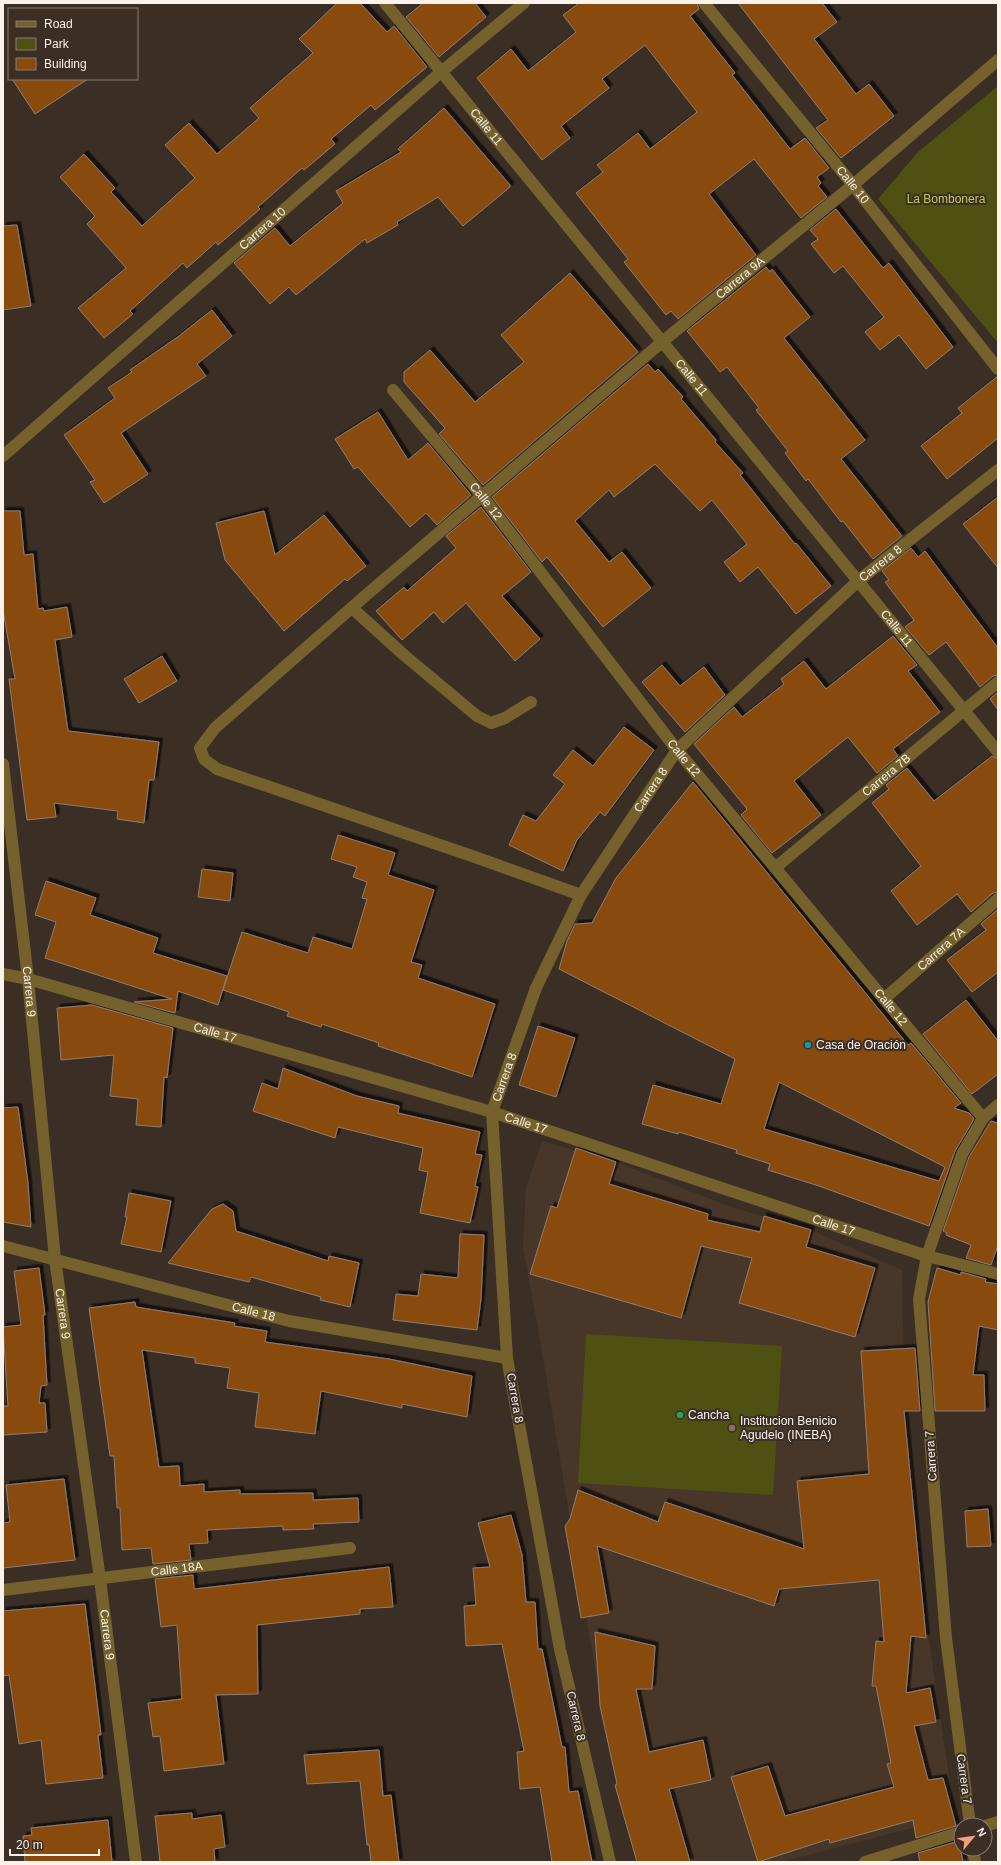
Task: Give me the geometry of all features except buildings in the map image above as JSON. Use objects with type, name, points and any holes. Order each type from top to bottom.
[{"type":"street","name":"Calle 11","points":[[385,3],[998,752]]},
{"type":"street","name":"Carrera 10","points":[[3,456],[441,72],[524,3]]},
{"type":"street","name":"Calle 10","points":[[704,3],[853,185],[998,369]]},
{"type":"street","name":"Carrera 9A","points":[[581,895],[218,769],[204,759],[200,748],[215,728],[352,608],[662,342],[853,185],[998,60]]},
{"type":"street","name":"Calle 12","points":[[393,390],[482,496],[677,750],[982,1118]]},
{"type":"street","name":"Carrera 8","points":[[610,1862],[560,1649],[507,1358],[492,1112],[536,988],[581,895],[677,750],[858,581],[998,470]]},
{"type":"street","points":[[352,608],[404,655],[477,716],[491,723],[505,718],[531,702]]},
{"type":"street","name":"Carrera 7B","points":[[775,868],[998,682]]},
{"type":"street","name":"Carrera 9","points":[[3,764],[28,979],[55,1259],[100,1579],[136,1862]]},
{"type":"street","name":"Carrera 7A","points":[[884,999],[998,899]]},
{"type":"street","name":"Calle 17","points":[[3,974],[28,979],[492,1112],[927,1256],[998,1274]]},
{"type":"street","name":"Carrera 7","points":[[969,1817],[946,1638],[919,1299],[927,1256],[962,1154],[982,1118],[998,1105]]},
{"type":"street","name":"Calle 18","points":[[3,1246],[289,1321],[507,1358]]},
{"type":"street","name":"Calle 18A","points":[[3,1590],[350,1548]]},
{"type":"street","points":[[865,1862],[953,1834]]},
{"type":"shaded area","name":"Institucion Benicio Agudelo (INEBA)","points":[[542,1141],[616,1162],[731,1207],[811,1230],[902,1270],[903,1336],[921,1587],[955,1817],[781,1862],[638,1862],[606,1735],[539,1334],[523,1248],[526,1187]]},
{"type":"green space","name":"La Bombonera","points":[[998,86],[998,343],[878,199],[918,152]]},
{"type":"green space","name":"Cancha","points":[[586,1334],[782,1346],[773,1495],[578,1483]]},
{"type":"place","name":"Casa de Oración","points":[[808,1045]]},
{"type":"place","name":"Cancha","points":[[680,1415]]},
{"type":"place","name":"Institucion Benicio Agudelo (INEBA)","points":[[732,1428]]}]
